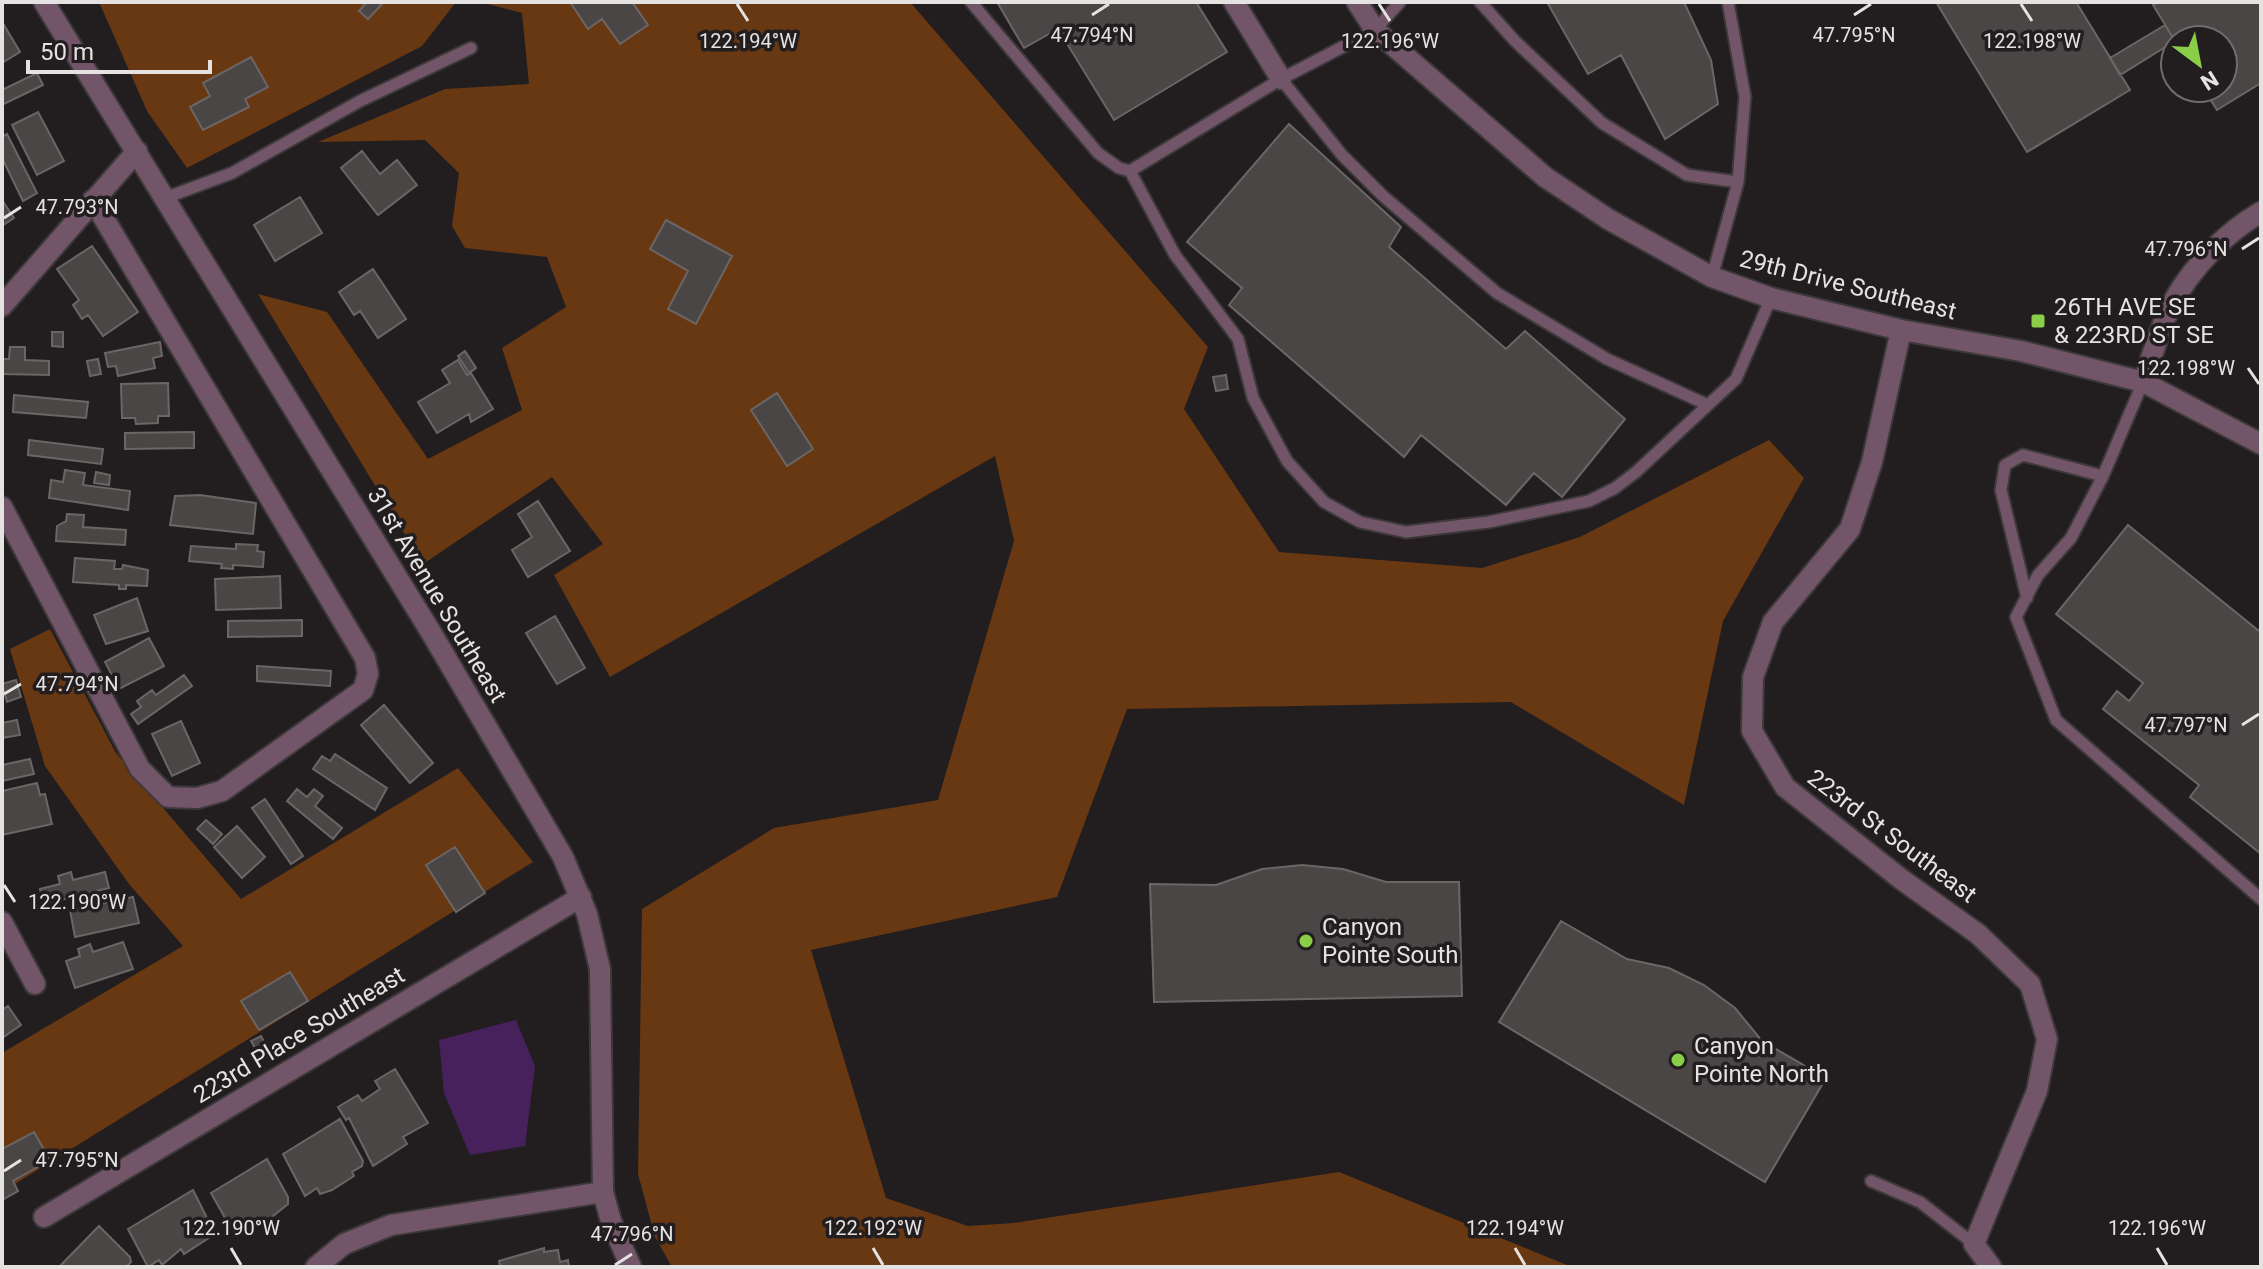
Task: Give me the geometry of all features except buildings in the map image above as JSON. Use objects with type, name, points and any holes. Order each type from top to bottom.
[{"type":"street","name":"31st Avenue Southeast","points":[[44,2],[528,794],[581,897],[600,969],[603,1192],[611,1221],[631,1267]]},
{"type":"street","points":[[1234,2],[1281,79]]},
{"type":"street","name":"29th Drive Southeast","points":[[1357,2],[1375,30],[1545,177],[1608,219],[1712,277],[1771,298],[1901,330],[2021,351],[2143,382],[2261,444]]},
{"type":"street","points":[[2,306],[137,151]]},
{"type":"street","points":[[2,507],[140,769],[168,797],[197,798],[222,791],[363,690],[368,674],[365,658],[93,200]]},
{"type":"street","points":[[2143,382],[2171,305],[2238,225],[2261,212]]},
{"type":"street","name":"223rd St Southeast","points":[[1901,330],[1872,462],[1850,529],[1773,622],[1753,677],[1752,731],[1785,787],[1901,879],[1978,934],[2030,984],[2047,1039],[2037,1091],[1974,1244]]},
{"type":"street","name":"223rd Place Southeast","points":[[44,1217],[581,897]]},
{"type":"street","points":[[2,922],[35,984]]},
{"type":"street","points":[[316,1267],[358,1237],[391,1225],[603,1192]]},
{"type":"street","points":[[1974,1244],[1991,1267]]},
{"type":"lane","points":[[971,2],[1098,153],[1119,168],[1130,171],[1175,255],[1238,339],[1253,398],[1287,461],[1324,502],[1360,522],[1406,532],[1489,522],[1589,501],[1615,488],[1736,379],[1771,298]]},
{"type":"lane","points":[[1130,171],[1281,79],[1375,30],[1400,2]]},
{"type":"lane","points":[[1480,2],[1515,41],[1602,123],[1687,175],[1738,182]]},
{"type":"lane","points":[[1712,277],[1738,182],[1745,97],[1728,2]]},
{"type":"lane","points":[[165,198],[232,173],[360,101],[471,48]]},
{"type":"lane","points":[[1281,79],[1342,155],[1497,293],[1607,359],[1708,405]]},
{"type":"lane","points":[[2143,382],[2103,476],[2071,538],[2038,575],[2016,617],[2056,720],[2261,899]]},
{"type":"lane","points":[[2027,598],[2001,490],[2005,465],[2023,455],[2103,476]]},
{"type":"lane","points":[[1871,1181],[1920,1202],[1974,1244]]},
{"type":"shaded area","points":[[99,2],[456,2],[422,46],[187,168],[147,111]]},
{"type":"shaded area","points":[[480,2],[910,2],[1208,347],[1184,409],[1279,552],[1482,568],[1580,537],[1769,440],[1804,478],[1723,621],[1684,805],[1511,702],[1127,709],[1057,897],[811,950],[886,1198],[968,1226],[1014,1223],[1339,1172],[1572,1267],[672,1267],[655,1237],[638,1174],[642,909],[774,828],[938,800],[1014,541],[995,456],[610,677],[554,575],[603,544],[552,477],[423,564],[258,294],[327,312],[428,459],[522,410],[502,348],[566,307],[547,257],[465,248],[452,226],[459,173],[425,140],[318,142],[445,89],[529,84],[522,13]]},
{"type":"shaded area","points":[[50,629],[116,753],[241,899],[458,768],[533,862],[2,1192],[2,1053],[183,946],[129,884],[45,766],[10,649]]},
{"type":"shaded area","points":[[516,1020],[535,1066],[525,1146],[470,1155],[444,1093],[439,1040]]},
{"type":"place","name":"26TH AVE SE & 223RD ST SE","points":[[2038,321]]},
{"type":"place","name":"Canyon Pointe South","points":[[1306,941]]},
{"type":"place","name":"Canyon Pointe North","points":[[1678,1060]]}]
